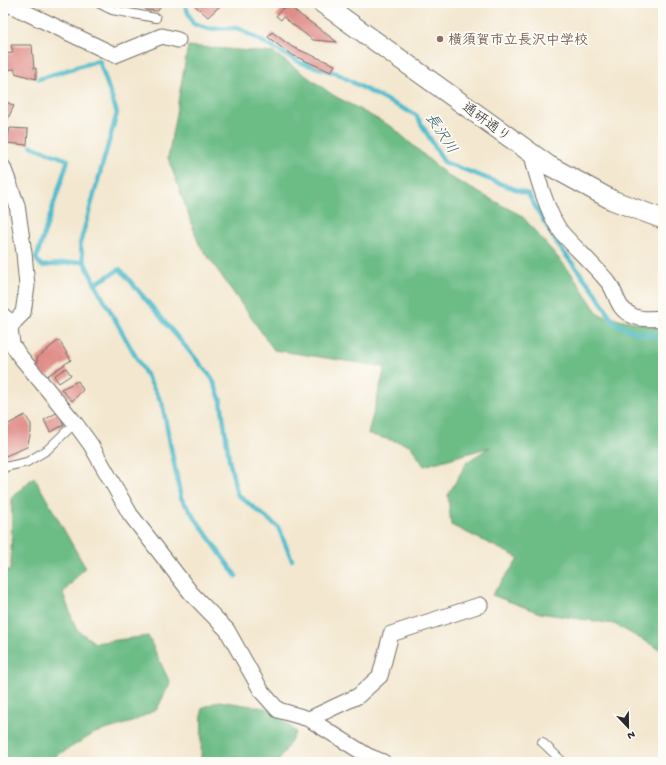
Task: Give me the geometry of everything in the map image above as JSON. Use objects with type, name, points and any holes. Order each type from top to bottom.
[{"type":"street","name":"通研通り","points":[[322,3],[548,165],[612,200],[663,219]]},
{"type":"street","points":[[15,5],[115,55],[162,36],[178,40]]},
{"type":"street","points":[[532,153],[534,166],[553,219],[561,232],[610,284],[619,305],[633,316],[653,319],[663,318]]},
{"type":"street","points":[[4,172],[17,206],[27,286],[23,313],[10,328],[12,344],[18,355],[75,423],[91,445],[130,514],[191,593],[227,630],[262,692],[278,710],[309,719],[368,756],[383,762]]},
{"type":"street","points":[[309,719],[358,696],[380,676],[391,634],[480,605]]},
{"type":"lane","points":[[98,3],[112,10],[156,18]]},
{"type":"lane","points":[[3,311],[15,321]]},
{"type":"lane","points":[[3,470],[5,466],[27,462],[47,450],[75,423]]},
{"type":"lane","points":[[542,742],[564,762]]},
{"type":"green space","points":[[188,46],[274,53],[333,95],[392,127],[448,176],[522,216],[572,274],[599,315],[663,328],[663,651],[614,624],[540,613],[492,595],[519,558],[451,525],[448,495],[467,462],[490,447],[424,466],[410,445],[368,434],[385,367],[274,350],[199,244],[168,158]]},
{"type":"green space","points":[[34,477],[85,567],[63,593],[76,629],[95,643],[148,636],[170,683],[157,709],[132,722],[95,733],[46,762],[3,762],[3,574],[11,568],[12,497]]},
{"type":"green space","points":[[219,701],[271,709],[296,732],[278,762],[200,762],[202,708]]},
{"type":"building","points":[[142,3],[162,3],[158,11],[146,10]]},
{"type":"building","points":[[192,3],[223,3],[208,17]]},
{"type":"building","points":[[289,7],[337,42],[313,40],[283,17],[281,20],[276,16],[282,9]]},
{"type":"building","points":[[272,32],[292,47],[335,65],[331,72],[290,54],[268,37]]},
{"type":"building","points":[[11,45],[32,45],[34,69],[36,68],[36,79],[15,73],[15,69],[3,70],[3,54],[13,53]]},
{"type":"building","points":[[3,101],[14,106],[3,128]]},
{"type":"building","points":[[10,128],[28,129],[27,145],[7,143]]},
{"type":"building","points":[[59,340],[71,360],[47,376],[43,375],[37,367],[37,358]]},
{"type":"building","points":[[66,368],[71,375],[59,383],[54,376]]},
{"type":"building","points":[[78,381],[83,390],[72,401],[61,389]]},
{"type":"building","points":[[58,412],[64,425],[50,432],[44,420]]},
{"type":"building","points":[[25,415],[31,424],[31,432],[27,447],[3,457],[3,427]]},
{"type":"waterway","name":"長沢川","points":[[184,3],[193,24],[209,29],[238,28],[299,62],[336,73],[416,115],[444,162],[528,194],[558,245],[595,292],[614,323],[637,333],[659,336],[663,335]]},
{"type":"waterway","points":[[39,79],[99,60],[117,113],[80,244],[84,261],[95,284],[162,403],[181,498],[236,576]]},
{"type":"waterway","points":[[31,146],[68,160],[36,259],[42,266],[84,261]]},
{"type":"waterway","points":[[95,284],[120,269],[212,378],[221,401],[229,459],[237,494],[278,527],[292,560]]},
{"type":"place","name":"横須賀市立長沢中学校","points":[[440,39]]}]
